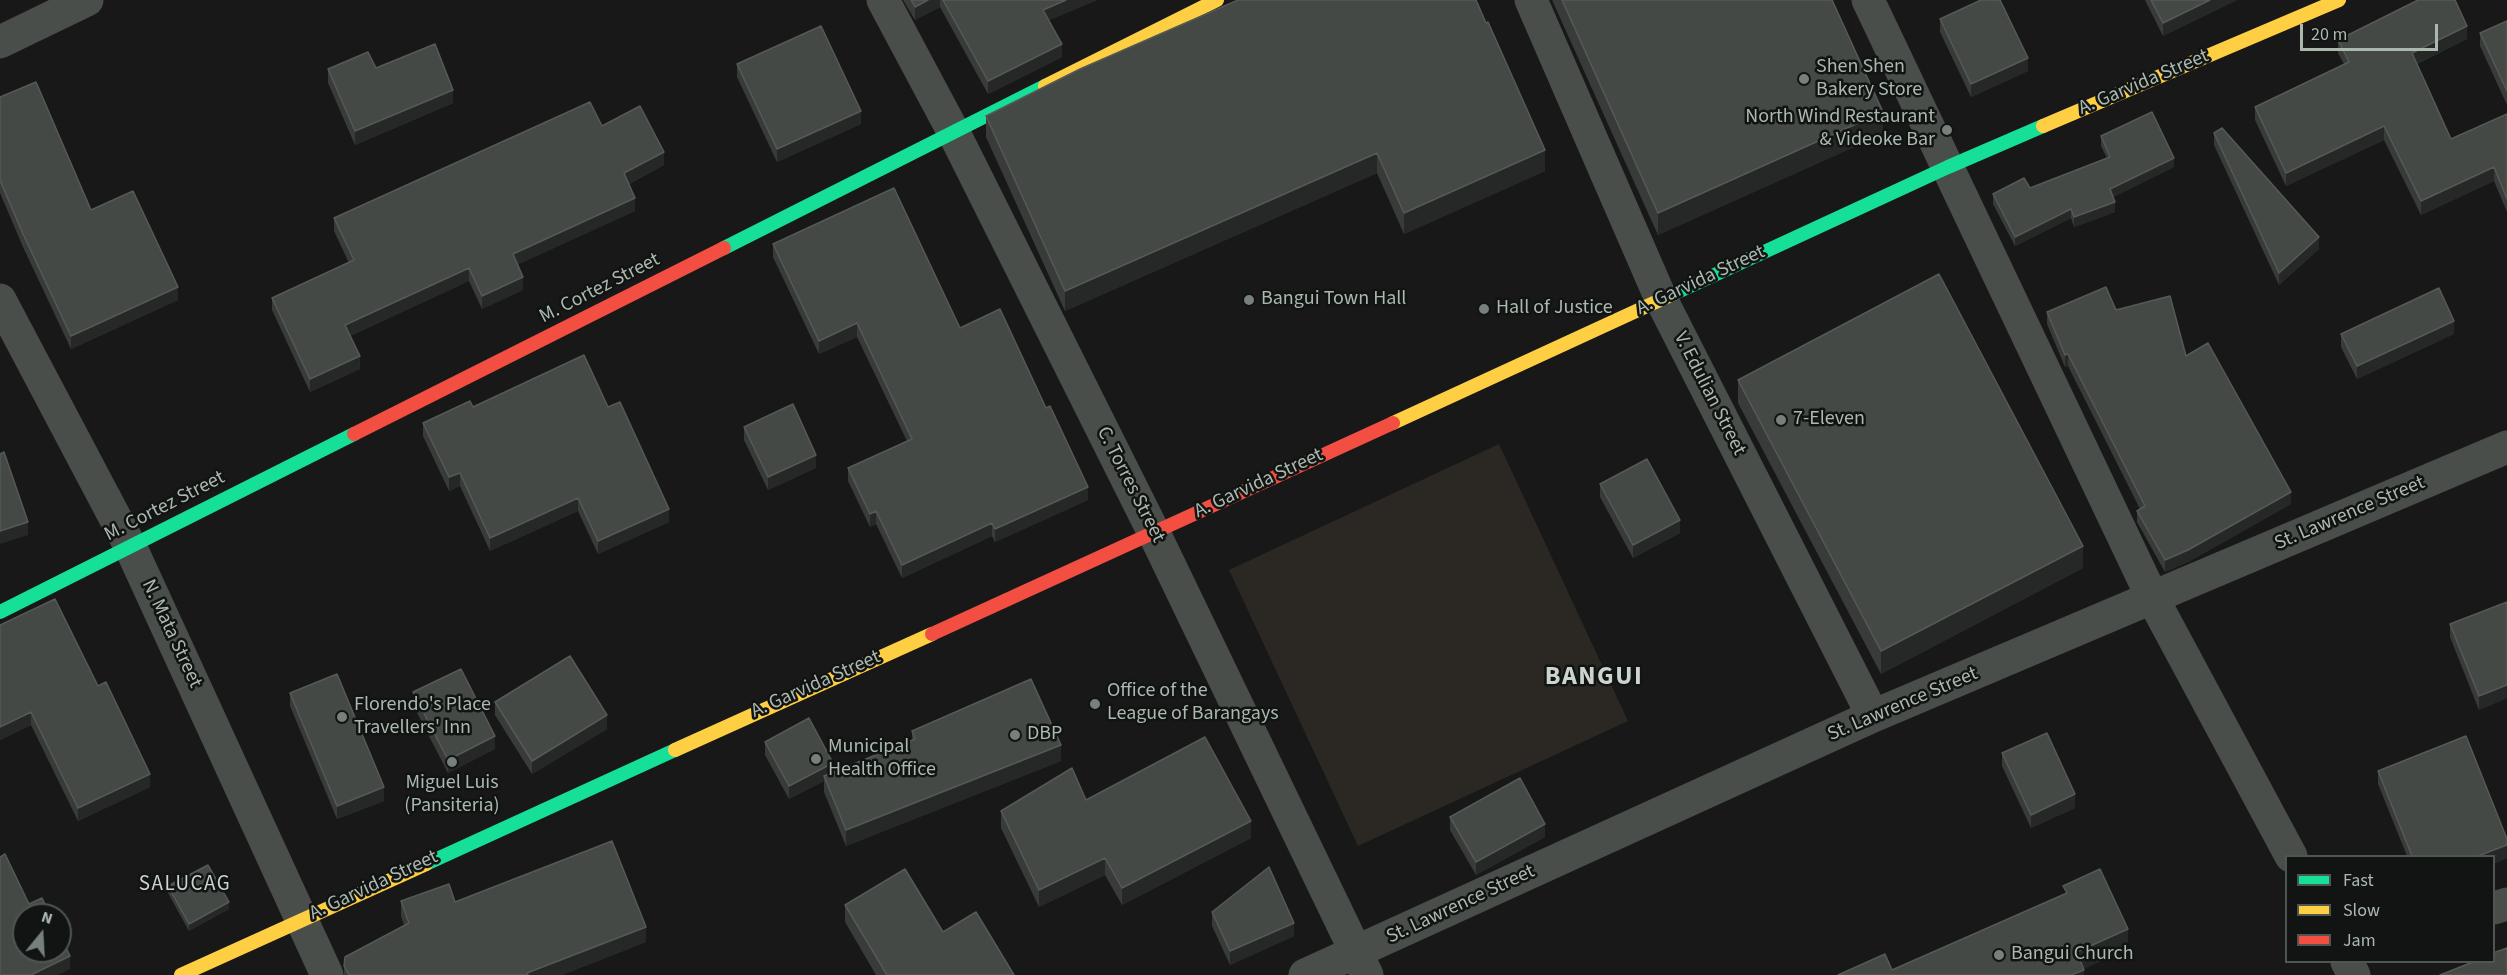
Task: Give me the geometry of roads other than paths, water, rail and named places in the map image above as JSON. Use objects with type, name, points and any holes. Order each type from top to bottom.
[{"type":"main road","name":"M. Cortez Street","points":[[0,612],[1215,0]]},
{"type":"main road","name":"A. Garvida Street","points":[[181,975],[1154,533],[1948,167],[2339,0]]},
{"type":"street","points":[[0,42],[87,0]]},
{"type":"street","name":"C. Torres Street","points":[[883,0],[954,133],[1154,533],[1361,964]]},
{"type":"street","name":"V. Edulian Street","points":[[1531,0],[1661,299],[1873,716]]},
{"type":"street","points":[[1868,0],[2153,599],[2290,855]]},
{"type":"street","name":"N. Mata Street","points":[[0,300],[130,546],[327,975]]},
{"type":"street","name":"St. Lawrence Street","points":[[1305,975],[1361,964],[1873,716],[2507,447]]},
{"type":"place","name":"Shen Shen Bakery Store","points":[[1804,79]]},
{"type":"place","name":"North Wind Restaurant & Videoke Bar","points":[[1947,130]]},
{"type":"place","name":"Bangui Town Hall","points":[[1249,300]]},
{"type":"place","name":"Hall of Justice","points":[[1484,309]]},
{"type":"place","name":"7-Eleven","points":[[1781,420]]},
{"type":"place","name":"Office of the League of Barangays","points":[[1095,704]]},
{"type":"place","name":"Florendo's Place Travellers' Inn","points":[[342,717]]},
{"type":"place","name":"DBP","points":[[1015,735]]},
{"type":"place","name":"Municipal Health Office","points":[[816,759]]},
{"type":"place","name":"Miguel Luis (Pansiteria)","points":[[452,762]]},
{"type":"place","name":"Bangui Church","points":[[1999,955]]},
{"type":"district","name":"BANGUI","points":[[1594,678]]},
{"type":"district","name":"SALUCAG","points":[[185,885]]}]
